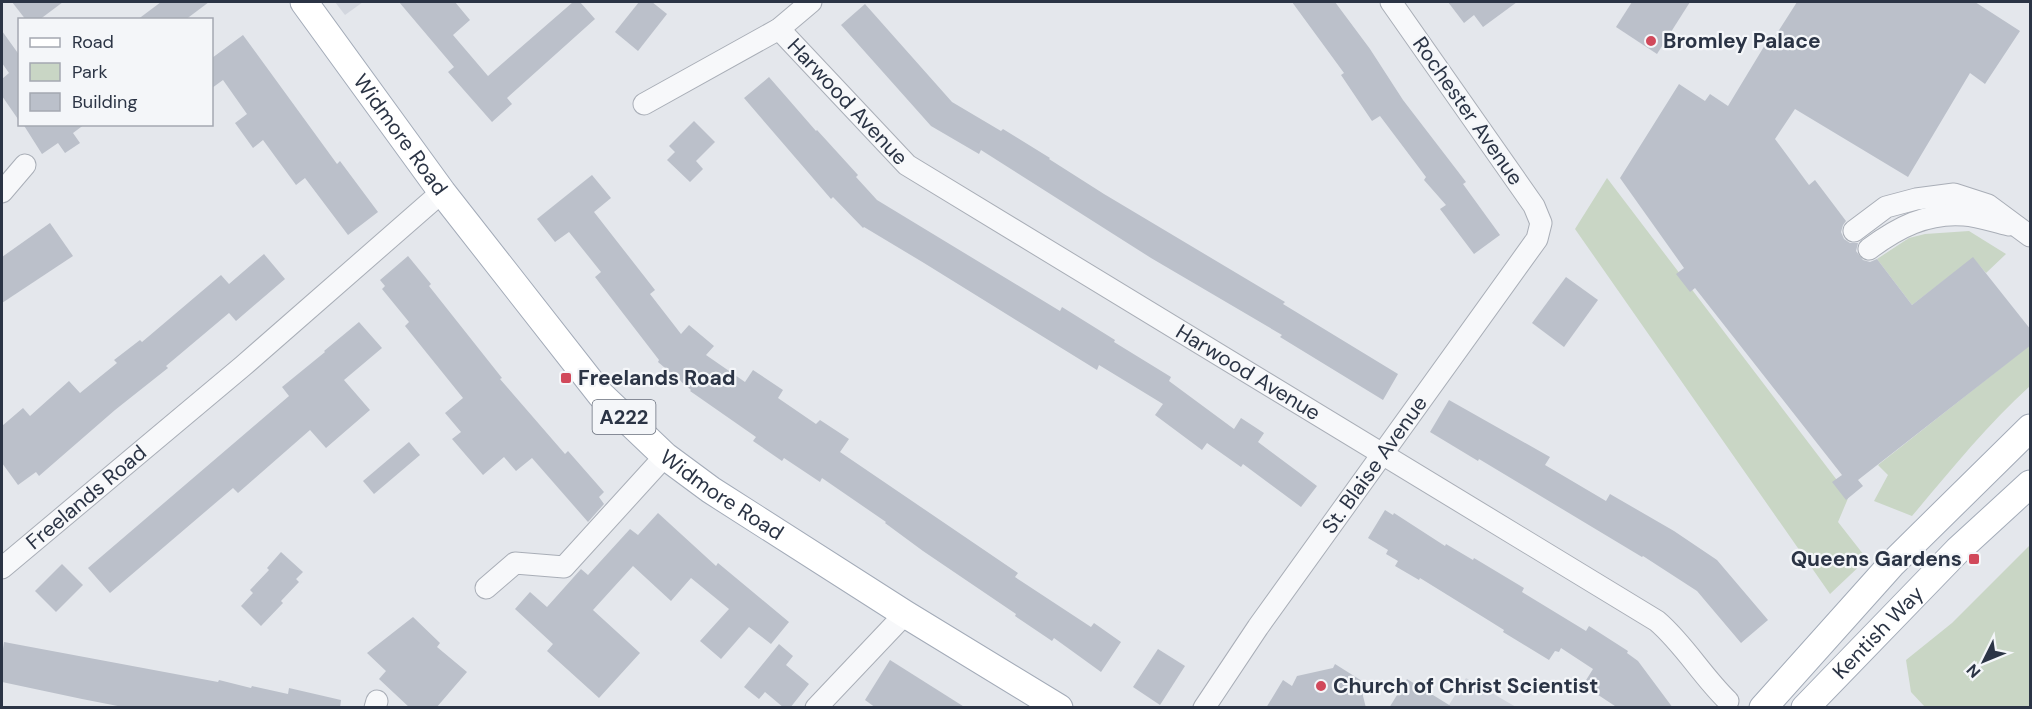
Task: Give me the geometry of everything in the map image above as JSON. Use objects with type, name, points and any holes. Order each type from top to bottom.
[{"type":"main road","name":"Widmore Road","points":[[304,2],[442,192],[601,395],[665,456],[711,490],[905,614],[1059,708]]},
{"type":"main road","name":"Kentish Way","points":[[1763,708],[1891,565],[2031,428]]},
{"type":"main road","name":"Kentish Way","points":[[1805,708],[1958,550],[2031,484]]},
{"type":"street","points":[[644,104],[779,29],[811,2]]},
{"type":"street","name":"Rochester Avenue","points":[[1391,2],[1534,206],[1541,223]]},
{"type":"street","name":"Harwood Avenue","points":[[779,29],[907,165],[1657,621],[1671,633],[1709,683],[1728,700]]},
{"type":"street","points":[[2,192],[25,165]]},
{"type":"street","name":"Freelands Road","points":[[2,568],[243,366],[442,192]]},
{"type":"street","points":[[1858,228],[1886,207],[1916,199],[1954,194],[1988,205],[2025,232]]},
{"type":"street","points":[[1869,249],[1901,227],[1923,219],[1963,215],[2025,232]]},
{"type":"street","name":"St. Blaise Avenue","points":[[1204,708],[1258,627],[1537,239],[1541,223]]},
{"type":"street","points":[[486,588],[515,563],[564,567],[665,456]]},
{"type":"street","points":[[816,708],[905,614]]},
{"type":"shaded area","points":[[335,2],[363,2],[345,15]]},
{"type":"shaded area","points":[[1466,678],[1516,707],[1447,708]]},
{"type":"green space","points":[[1607,178],[1849,496],[1838,522],[1867,559],[1830,594],[1575,229]]},
{"type":"green space","points":[[1969,231],[2006,254],[1986,273],[1973,258],[1912,305],[1877,259],[1909,238],[1925,234]]},
{"type":"green space","points":[[2030,345],[2030,386],[1984,432],[1912,516],[1874,501],[1888,475],[1878,465]]},
{"type":"green space","name":"Queens Gardens","points":[[2030,545],[2030,707],[1925,707],[1911,692],[1906,660],[1952,623]]},
{"type":"building","points":[[12,2],[63,2],[42,18],[24,18]]},
{"type":"building","points":[[161,2],[209,2],[188,18],[140,18]]},
{"type":"building","points":[[399,2],[455,2],[470,20],[453,35],[488,76],[573,2],[580,2],[595,19],[507,98],[512,104],[492,122],[448,72],[454,67]]},
{"type":"building","points":[[639,2],[652,2],[667,14],[638,51],[615,32]]},
{"type":"building","points":[[1292,2],[1335,2],[1370,49],[1403,100],[1466,182],[1463,184],[1500,235],[1474,254],[1440,209],[1446,205],[1424,180],[1426,177],[1380,116],[1372,121],[1341,75],[1344,73]]},
{"type":"building","points":[[1448,2],[1517,2],[1483,27],[1474,15],[1464,23]]},
{"type":"building","name":"Bromley Palace","points":[[1632,2],[1690,2],[1657,54],[1616,27]]},
{"type":"building","points":[[1797,2],[1975,2],[2020,31],[1985,84],[1970,73],[1908,177],[1795,109],[1775,139],[1809,185],[1815,180],[1846,221],[1841,232],[1844,239],[1850,243],[1858,243],[1856,251],[1863,260],[1870,262],[1877,259],[1912,305],[1973,257],[2031,330],[2031,345],[1858,480],[1863,486],[1846,500],[1832,482],[1842,475],[1695,288],[1690,292],[1676,274],[1684,268],[1620,178],[1679,84],[1705,101],[1710,94],[1728,106],[1771,35],[1774,38]]},
{"type":"building","points":[[865,4],[952,102],[1001,131],[1003,129],[1104,194],[1285,302],[1283,304],[1398,374],[1383,400],[1280,337],[1282,335],[1151,258],[981,150],[979,154],[931,126],[841,25]]},
{"type":"building","points":[[2,31],[18,53],[18,119],[2,96],[2,79],[9,73],[2,63]]},
{"type":"building","points":[[243,35],[337,164],[340,161],[378,212],[348,235],[305,178],[296,185],[263,140],[253,148],[235,123],[247,114],[223,80],[213,87],[213,57]]},
{"type":"building","points":[[769,77],[858,175],[856,177],[877,200],[1060,311],[1062,307],[1115,340],[1114,342],[1171,377],[1169,381],[1234,429],[1241,418],[1264,433],[1258,442],[1317,486],[1301,507],[1243,464],[1241,467],[1207,443],[1202,450],[1155,415],[1163,404],[1099,365],[1097,370],[863,228],[833,197],[831,199],[744,98]]},
{"type":"building","points":[[694,121],[715,142],[696,161],[703,169],[690,182],[667,160],[675,152],[669,146]]},
{"type":"building","points":[[24,126],[82,126],[73,133],[80,143],[65,153],[58,143],[42,154]]},
{"type":"building","points":[[592,175],[611,198],[594,212],[655,290],[650,294],[681,334],[689,325],[714,346],[706,355],[745,382],[753,370],[783,390],[778,398],[816,424],[820,420],[849,439],[840,452],[1018,573],[1015,577],[1091,627],[1094,623],[1121,642],[1101,672],[1054,638],[1052,641],[1015,616],[1016,614],[822,478],[820,482],[784,458],[782,461],[753,441],[756,437],[690,391],[658,362],[659,360],[595,277],[601,272],[569,232],[555,242],[537,219]]},
{"type":"building","points":[[50,223],[73,256],[2,303],[2,257]]},
{"type":"building","points":[[264,254],[285,279],[236,321],[229,313],[166,366],[168,368],[115,410],[39,476],[36,472],[18,485],[2,463],[2,426],[23,408],[30,416],[69,381],[80,393],[117,363],[114,360],[140,340],[142,342],[221,275],[229,284]]},
{"type":"building","points":[[408,256],[502,378],[500,379],[565,454],[568,451],[604,492],[599,497],[604,504],[588,522],[532,458],[516,471],[504,457],[483,475],[452,439],[461,432],[445,413],[463,398],[405,326],[409,322],[382,289],[385,286],[380,280]]},
{"type":"building","points":[[1566,277],[1598,300],[1564,347],[1532,323]]},
{"type":"building","points":[[359,322],[382,348],[344,380],[370,410],[326,448],[310,430],[238,493],[233,488],[110,593],[88,568],[289,396],[282,387]]},
{"type":"building","points":[[1449,400],[1550,457],[1545,465],[1606,501],[1610,494],[1674,531],[1717,560],[1768,620],[1741,643],[1697,591],[1643,556],[1430,432]]},
{"type":"building","points":[[409,442],[420,455],[374,494],[363,481]]},
{"type":"building","points":[[1385,510],[1393,515],[1394,513],[1445,546],[1446,544],[1473,560],[1474,558],[1524,588],[1522,592],[1586,631],[1589,626],[1628,651],[1627,653],[1638,661],[1673,708],[1618,708],[1583,685],[1593,669],[1561,648],[1559,652],[1555,651],[1549,660],[1420,578],[1419,580],[1395,566],[1398,561],[1386,554],[1388,550],[1368,538]]},
{"type":"building","points":[[658,513],[716,566],[718,563],[789,622],[771,644],[749,627],[721,659],[700,641],[729,609],[691,578],[671,601],[633,566],[593,610],[640,653],[599,698],[547,651],[553,644],[515,609],[530,592],[547,607],[581,569],[588,575],[630,529],[638,535]]},
{"type":"building","points":[[281,552],[303,572],[296,579],[299,582],[281,601],[283,603],[261,626],[241,606],[253,593],[250,590],[269,570],[267,568]]},
{"type":"building","points":[[62,564],[83,585],[56,612],[35,591]]},
{"type":"building","points":[[413,617],[440,643],[437,647],[467,672],[436,708],[410,708],[379,679],[386,671],[367,653]]},
{"type":"building","points":[[4,642],[288,694],[289,688],[341,700],[340,708],[128,708],[82,699],[2,682]]},
{"type":"building","points":[[779,644],[793,656],[786,665],[809,684],[790,708],[784,708],[765,692],[759,699],[744,687]]},
{"type":"building","points":[[1158,649],[1185,666],[1160,705],[1133,687]]},
{"type":"building","points":[[890,660],[966,708],[876,708],[865,700]]},
{"type":"building","name":"Church of Christ Scientist","points":[[1335,664],[1362,681],[1360,684],[1366,708],[1266,708],[1283,680],[1292,686],[1297,676],[1333,668]]},
{"type":"building","points":[[1407,679],[1454,708],[1389,708]]},
{"type":"place","name":"Bromley Palace","points":[[1651,41]]},
{"type":"place","name":"Freelands Road","points":[[566,378]]},
{"type":"place","name":"Queens Gardens","points":[[1974,559]]},
{"type":"place","name":"Church of Christ Scientist","points":[[1321,686]]}]
